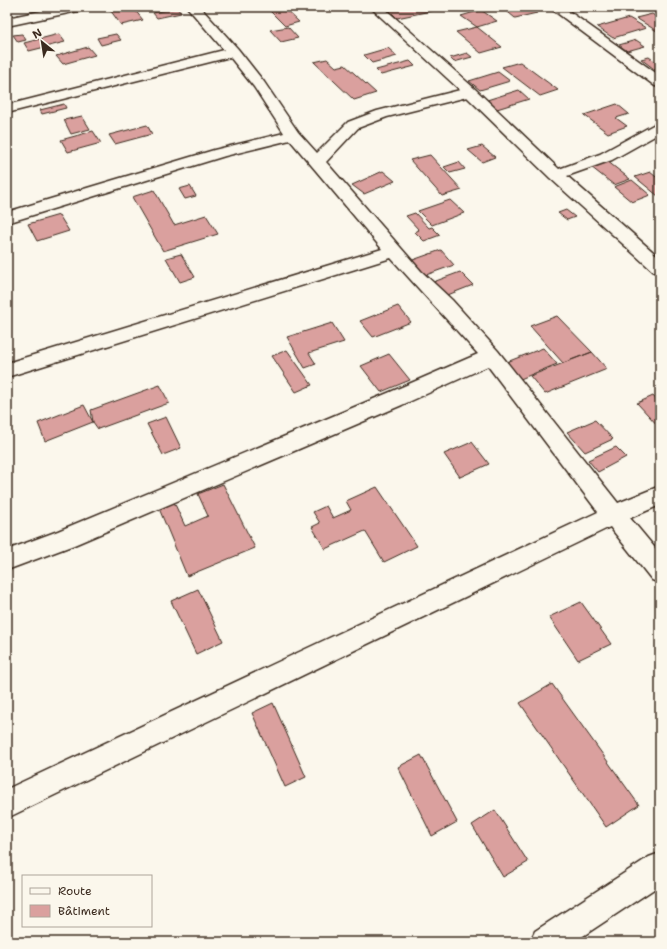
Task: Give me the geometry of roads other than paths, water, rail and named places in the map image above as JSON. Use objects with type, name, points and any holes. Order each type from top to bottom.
[{"type":"street","points":[[7,22],[78,7]]},
{"type":"street","points":[[193,7],[233,52],[259,85],[294,135],[316,162],[394,251],[491,356],[660,572]]},
{"type":"street","points":[[376,7],[470,92],[556,175],[657,261]]},
{"type":"street","points":[[555,7],[660,83]]},
{"type":"street","points":[[7,109],[233,52]]},
{"type":"street","points":[[316,162],[353,125],[382,114],[470,92]]},
{"type":"street","points":[[556,175],[606,157],[660,127]]},
{"type":"street","points":[[7,218],[220,153],[294,135]]},
{"type":"street","points":[[7,370],[394,251]]},
{"type":"street","points":[[7,560],[66,538],[395,399],[491,356]]},
{"type":"street","points":[[7,804],[614,515],[660,495]]},
{"type":"street","points":[[546,942],[660,868]]}]
